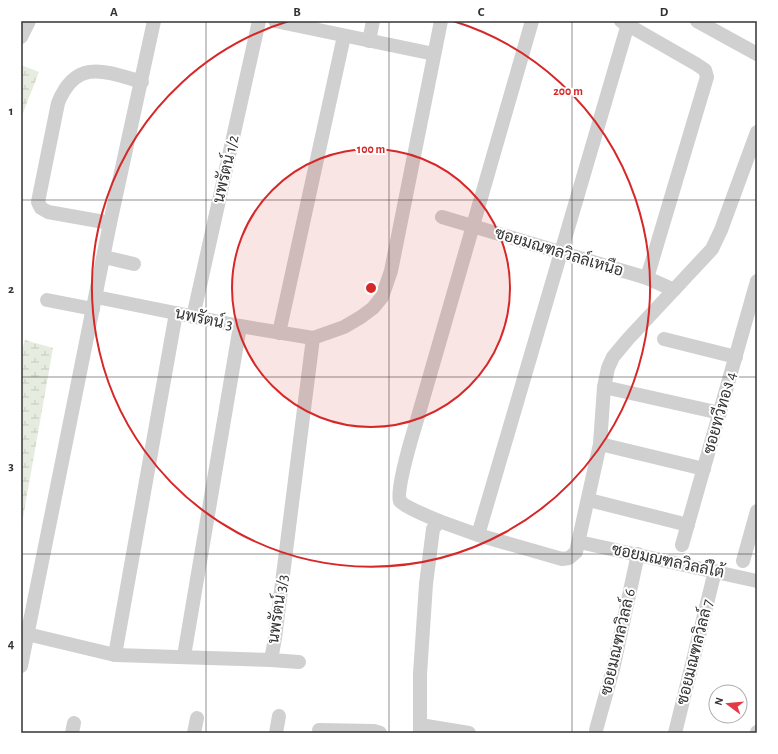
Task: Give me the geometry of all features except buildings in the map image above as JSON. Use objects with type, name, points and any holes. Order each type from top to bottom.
[{"type":"street","points":[[21,38],[29,21]]},
{"type":"street","points":[[21,664],[110,223],[142,82],[154,21]]},
{"type":"street","name":"นพรัตน์ 1/2","points":[[193,317],[260,21]]},
{"type":"street","points":[[275,21],[303,24],[344,36],[434,54]]},
{"type":"street","points":[[369,40],[374,21]]},
{"type":"street","points":[[313,338],[335,331],[361,317],[373,308],[382,296],[391,271],[441,21]]},
{"type":"street","points":[[532,21],[417,420],[399,491],[399,497],[402,504],[439,521],[478,535],[562,559],[573,556],[579,542],[600,444],[604,387],[608,368],[613,357],[628,339],[712,250],[757,132]]},
{"type":"street","points":[[697,21],[757,54]]},
{"type":"street","points":[[478,535],[561,252],[624,23],[696,64],[705,70],[707,77],[647,278]]},
{"type":"street","points":[[279,333],[344,36]]},
{"type":"street","points":[[110,223],[48,212],[41,208],[38,202],[58,103],[64,88],[71,79],[84,73],[95,71],[108,72],[142,82]]},
{"type":"street","name":"ซอยมณฑลวิลล์เหนือ","points":[[442,216],[647,278],[674,290]]},
{"type":"street","points":[[104,257],[134,264]]},
{"type":"street","name":"ซอยทวีทอง 4","points":[[682,545],[736,357],[751,322],[757,282]]},
{"type":"street","name":"นพรัตน์ 3","points":[[47,300],[94,303],[176,313],[240,326],[313,338]]},
{"type":"street","points":[[115,655],[176,313]]},
{"type":"street","points":[[184,656],[240,326]]},
{"type":"street","name":"นพรัตน์ 3/3","points":[[27,634],[115,655],[184,656],[271,660],[313,338]]},
{"type":"street","points":[[664,339],[736,357]]},
{"type":"street","points":[[604,387],[720,413]]},
{"type":"street","points":[[600,444],[704,469]]},
{"type":"street","points":[[589,500],[688,525]]},
{"type":"street","points":[[743,561],[757,511]]},
{"type":"street","points":[[439,521],[433,529],[426,578],[420,674],[420,729],[469,733]]},
{"type":"street","name":"ซอยมณฑลวิลล์ใต้","points":[[579,542],[757,581]]},
{"type":"street","name":"ซอยมณฑลวิลล์ 6","points":[[596,730],[613,669],[638,554]]},
{"type":"street","name":"ซอยมณฑลวิลล์ 7","points":[[675,733],[716,571]]},
{"type":"street","points":[[271,660],[299,662]]},
{"type":"street","points":[[276,733],[279,716]]},
{"type":"street","points":[[194,733],[198,718]]},
{"type":"street","points":[[319,730],[374,731],[380,733]]},
{"type":"green space","points":[[21,65],[39,72],[21,118]]},
{"type":"green space","points":[[25,340],[53,348],[21,529],[21,353]]}]
